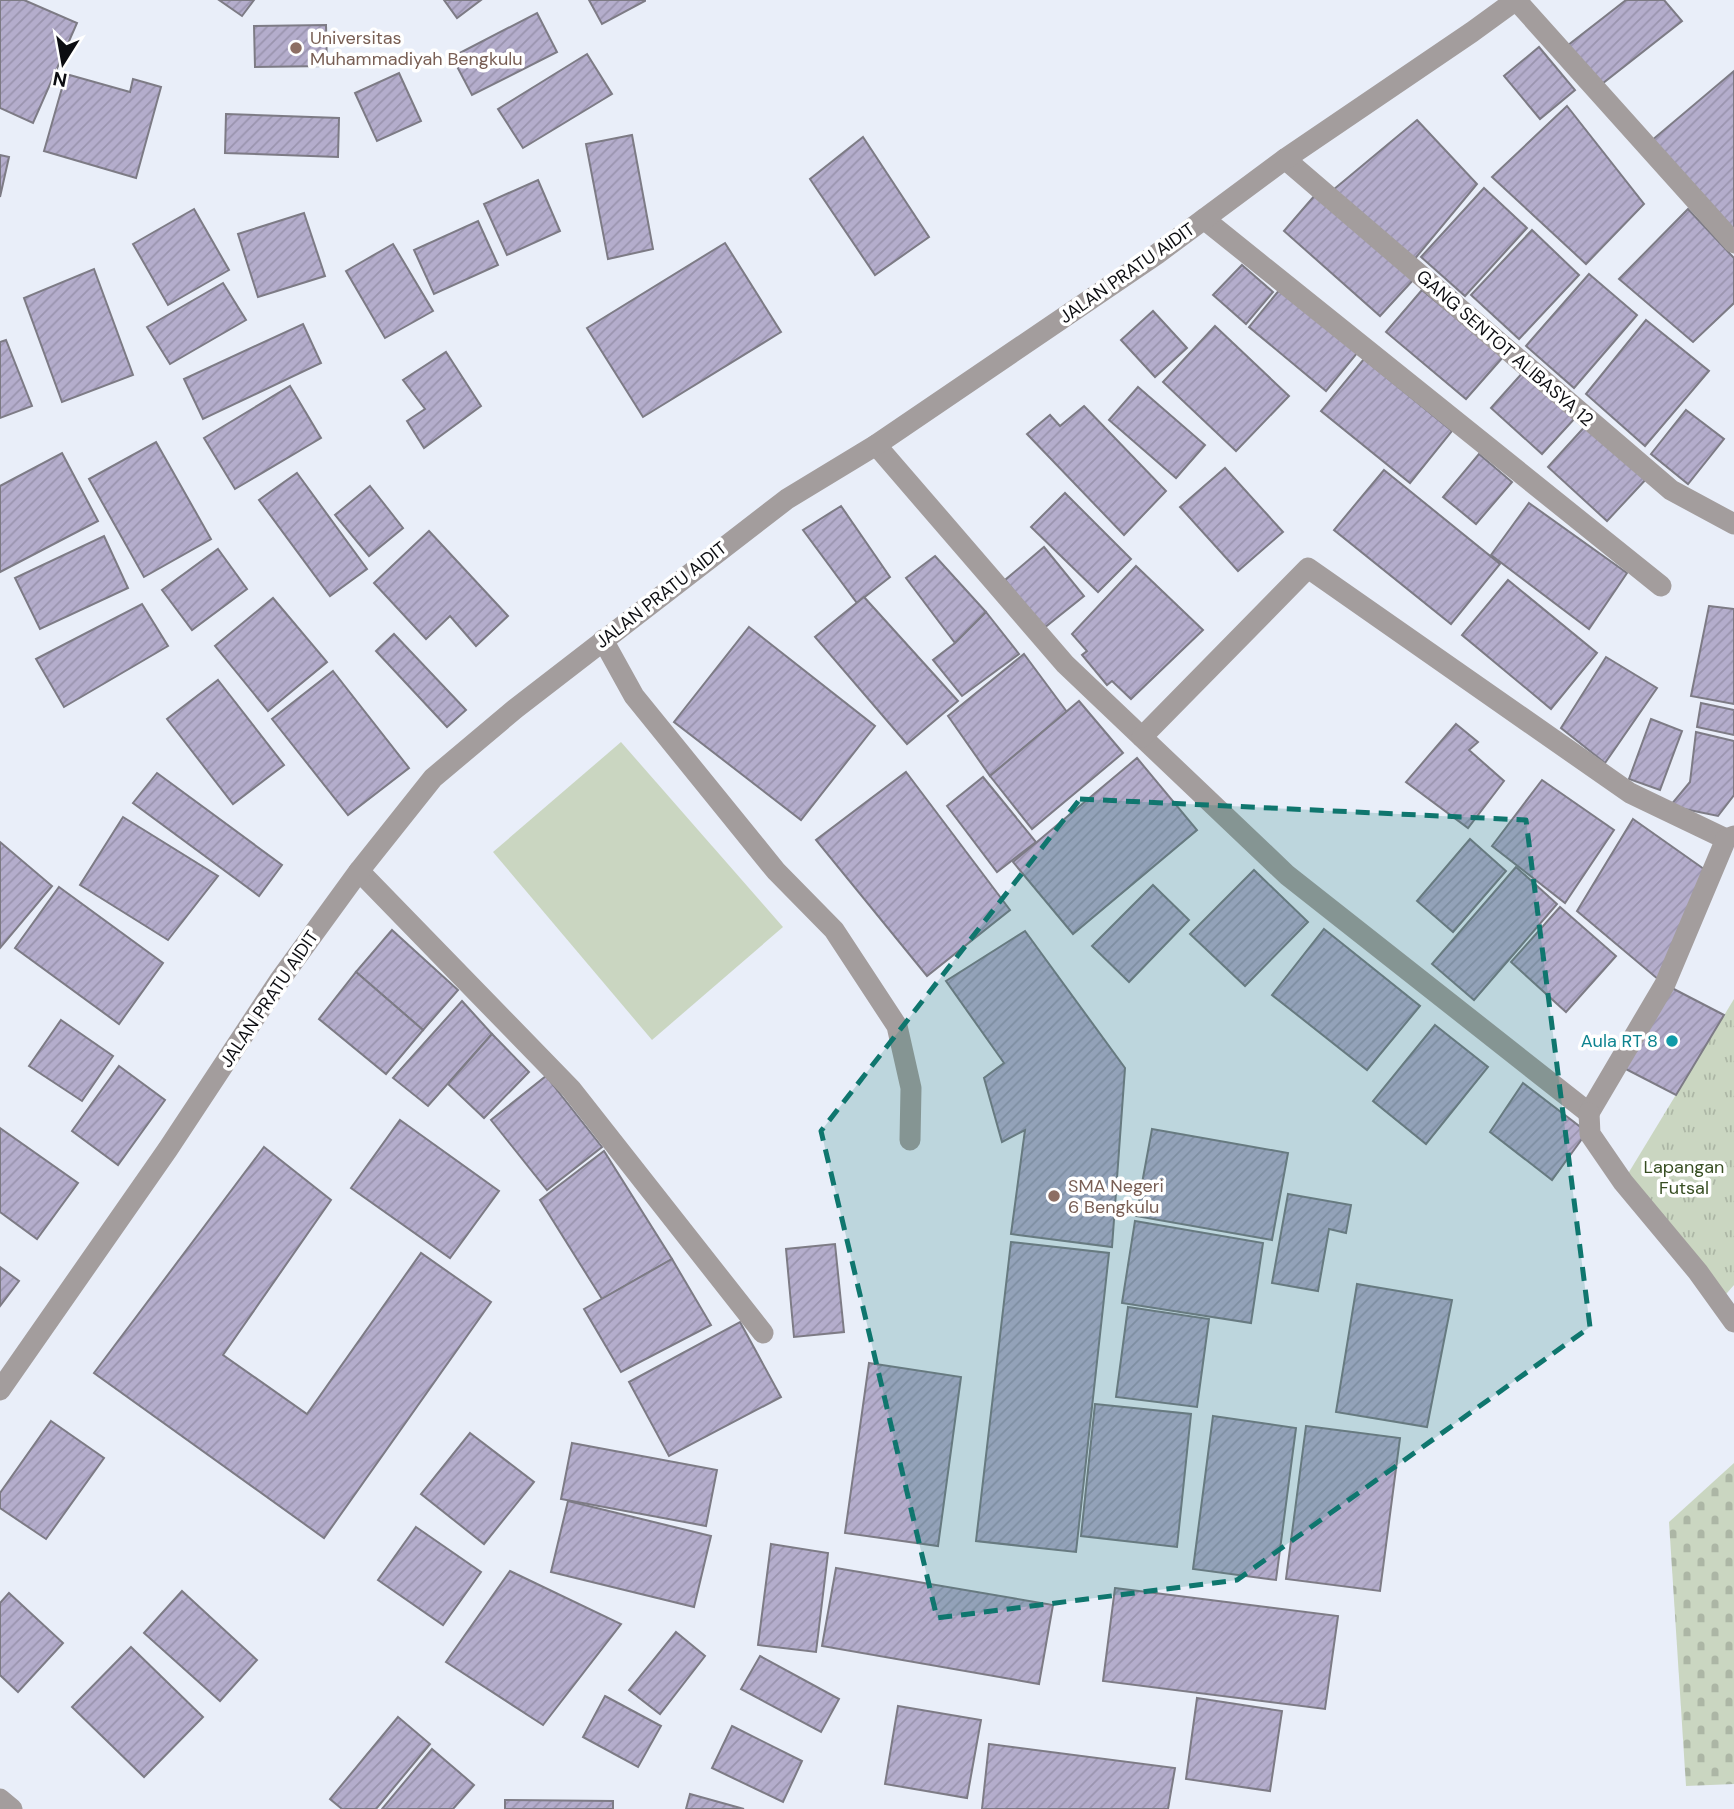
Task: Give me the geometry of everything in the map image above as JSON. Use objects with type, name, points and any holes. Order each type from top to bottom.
[{"type":"street","name":"JALAN PRATU AIDIT","points":[[0,1390],[160,1160],[279,981],[359,872],[433,778],[515,709],[787,499],[876,445],[1157,254],[1285,159],[1516,0]]},
{"type":"street","points":[[1516,0],[1734,243]]},
{"type":"street","name":"GANG SENTOT ALIBASYA 12","points":[[1285,159],[1671,491],[1734,524]]},
{"type":"street","points":[[1203,219],[1661,586]]},
{"type":"street","points":[[876,445],[1065,664],[1287,875],[1589,1113]]},
{"type":"street","points":[[1142,737],[1308,568],[1630,793],[1730,838],[1665,984],[1589,1113],[1590,1134],[1609,1163],[1698,1272],[1734,1322]]},
{"type":"street","points":[[603,640],[634,696],[776,872],[834,930],[897,1026],[911,1088],[910,1140]]},
{"type":"street","points":[[359,872],[571,1089],[763,1333]]},
{"type":"highlighted area","points":[[1080,799],[1526,820],[1590,1327],[1237,1580],[937,1618],[821,1131]]},
{"type":"green space","points":[[621,742],[783,927],[652,1040],[493,852]]},
{"type":"green space","name":"Lapangan Futsal","points":[[1734,999],[1734,1285],[1720,1301],[1623,1182]]},
{"type":"green space","points":[[1734,1463],[1734,1784],[1686,1786],[1669,1522]]},
{"type":"building","points":[[0,0],[24,0],[77,23],[33,123],[0,108]]},
{"type":"building","points":[[219,0],[254,0],[242,16]]},
{"type":"building","points":[[444,0],[481,0],[457,18]]},
{"type":"building","points":[[589,0],[645,0],[645,1],[602,24]]},
{"type":"building","points":[[1626,0],[1664,0],[1682,21],[1598,87],[1567,46]]},
{"type":"building","points":[[537,13],[557,52],[472,95],[452,57]]},
{"type":"building","points":[[326,25],[327,66],[255,67],[254,26]]},
{"type":"building","points":[[1539,47],[1575,90],[1540,119],[1504,76]]},
{"type":"building","points":[[587,54],[612,94],[523,148],[498,109]]},
{"type":"building","points":[[1734,71],[1734,236],[1651,141]]},
{"type":"building","points":[[399,73],[421,121],[377,141],[355,93]]},
{"type":"building","points":[[66,74],[130,92],[133,79],[161,87],[136,178],[44,151]]},
{"type":"building","points":[[1567,106],[1644,204],[1586,264],[1492,177]]},
{"type":"building","points":[[226,114],[339,118],[338,157],[225,153]]},
{"type":"building","points":[[1417,120],[1477,184],[1413,261],[1333,190]]},
{"type":"building","points":[[632,135],[653,249],[608,259],[586,144]]},
{"type":"building","points":[[863,137],[929,237],[875,275],[810,179]]},
{"type":"building","points":[[0,155],[9,157],[0,197]]},
{"type":"building","points":[[538,180],[560,231],[507,255],[484,204]]},
{"type":"building","points":[[1484,188],[1527,228],[1465,296],[1421,257]]},
{"type":"building","points":[[1316,194],[1414,279],[1380,316],[1284,231]]},
{"type":"building","points":[[194,209],[229,270],[168,305],[133,244]]},
{"type":"building","points":[[1688,209],[1734,258],[1734,303],[1693,342],[1619,279]]},
{"type":"building","points":[[304,213],[325,276],[258,297],[238,234]]},
{"type":"building","points":[[478,221],[498,265],[434,294],[414,250]]},
{"type":"building","points":[[1532,230],[1579,275],[1519,339],[1471,295]]},
{"type":"building","points":[[725,243],[781,332],[643,417],[587,328]]},
{"type":"building","points":[[393,244],[433,311],[385,338],[346,271]]},
{"type":"building","points":[[1242,265],[1273,292],[1246,324],[1213,295]]},
{"type":"building","points":[[94,269],[133,375],[62,402],[24,298]]},
{"type":"building","points":[[1589,274],[1637,315],[1574,388],[1526,346]]},
{"type":"building","points":[[223,283],[246,320],[170,364],[147,327]]},
{"type":"building","points":[[1281,288],[1358,352],[1326,391],[1249,327]]},
{"type":"building","points":[[1422,290],[1503,357],[1466,399],[1386,332]]},
{"type":"building","points":[[1153,311],[1187,348],[1155,377],[1121,340]]},
{"type":"building","points":[[1646,320],[1709,371],[1645,446],[1586,394]]},
{"type":"building","points":[[303,324],[321,363],[203,419],[184,379]]},
{"type":"building","points":[[1215,326],[1289,396],[1236,451],[1163,382]]},
{"type":"building","points":[[6,340],[32,406],[0,418],[0,342]]},
{"type":"building","points":[[446,352],[481,406],[424,448],[407,421],[425,409],[403,380]]},
{"type":"building","points":[[1364,359],[1452,431],[1410,483],[1321,411]]},
{"type":"building","points":[[1525,370],[1576,417],[1542,454],[1491,408]]},
{"type":"building","points":[[290,386],[321,438],[235,489],[204,438]]},
{"type":"building","points":[[1138,387],[1205,445],[1176,478],[1109,420]]},
{"type":"building","points":[[1084,406],[1166,491],[1124,535],[1027,434],[1050,415],[1060,426]]},
{"type":"building","points":[[1686,410],[1724,439],[1688,484],[1651,454]]},
{"type":"building","points":[[1589,422],[1649,476],[1607,521],[1548,467]]},
{"type":"building","points":[[156,442],[211,539],[144,577],[89,479]]},
{"type":"building","points":[[62,453],[98,521],[0,572],[0,486]]},
{"type":"building","points":[[1479,454],[1512,482],[1476,524],[1443,497]]},
{"type":"building","points":[[1225,468],[1283,532],[1238,571],[1180,507]]},
{"type":"building","points":[[1384,470],[1500,564],[1451,624],[1334,530]]},
{"type":"building","points":[[297,473],[367,569],[330,596],[259,500]]},
{"type":"building","points":[[370,486],[403,528],[369,556],[335,515]]},
{"type":"building","points":[[1065,493],[1131,559],[1098,592],[1031,527]]},
{"type":"building","points":[[1529,503],[1627,573],[1589,629],[1491,555]]},
{"type":"building","points":[[841,506],[890,577],[857,603],[803,530]]},
{"type":"building","points":[[429,531],[508,616],[476,646],[450,616],[426,639],[374,583]]},
{"type":"building","points":[[104,536],[128,588],[40,629],[15,578]]},
{"type":"building","points":[[1044,547],[1084,596],[1044,628],[1005,580]]},
{"type":"building","points":[[218,549],[247,589],[192,630],[162,590]]},
{"type":"building","points":[[935,556],[986,612],[955,643],[906,578]]},
{"type":"building","points":[[1136,566],[1203,630],[1131,699],[1112,681],[1107,685],[1082,655],[1087,651],[1072,634]]},
{"type":"building","points":[[1508,580],[1597,653],[1551,709],[1462,635]]},
{"type":"building","points":[[864,597],[958,701],[907,744],[815,637]]},
{"type":"building","points":[[273,598],[327,662],[268,711],[215,646]]},
{"type":"building","points":[[142,604],[168,646],[64,707],[36,659]]},
{"type":"building","points":[[1709,606],[1734,609],[1734,704],[1691,696]]},
{"type":"building","points":[[986,612],[1019,654],[962,696],[933,660],[955,643]]},
{"type":"building","points":[[749,627],[875,726],[801,820],[674,722]]},
{"type":"building","points":[[394,634],[466,710],[447,727],[376,651]]},
{"type":"building","points":[[1024,654],[1067,712],[990,776],[948,716]]},
{"type":"building","points":[[1606,657],[1657,688],[1605,763],[1561,728]]},
{"type":"building","points":[[333,671],[409,768],[348,815],[272,719]]},
{"type":"building","points":[[218,680],[284,765],[233,804],[167,719]]},
{"type":"building","points":[[1079,701],[1123,753],[1032,829],[990,776]]},
{"type":"building","points":[[1701,703],[1734,710],[1734,735],[1697,727]]},
{"type":"building","points":[[1651,719],[1682,731],[1660,790],[1629,779]]},
{"type":"building","points":[[1456,724],[1478,742],[1469,750],[1504,781],[1468,828],[1406,782]]},
{"type":"building","points":[[1696,732],[1734,741],[1734,795],[1718,816],[1670,806],[1690,782]]},
{"type":"building","points":[[1137,758],[1197,830],[1073,934],[1013,862]]},
{"type":"building","points":[[906,772],[1010,910],[927,976],[816,840]]},
{"type":"building","points":[[157,773],[282,865],[259,896],[133,803]]},
{"type":"building","points":[[983,777],[1036,842],[997,872],[947,806]]},
{"type":"building","points":[[1542,780],[1614,830],[1565,903],[1492,846]]},
{"type":"building","points":[[123,817],[218,876],[168,940],[80,885]]},
{"type":"building","points":[[1633,819],[1711,874],[1659,980],[1577,911]]},
{"type":"building","points":[[1470,839],[1506,871],[1453,932],[1417,901]]},
{"type":"building","points":[[0,842],[52,886],[0,948]]},
{"type":"building","points":[[1516,867],[1557,904],[1474,1000],[1432,964]]},
{"type":"building","points":[[1254,870],[1308,922],[1245,986],[1190,934]]},
{"type":"building","points":[[1153,885],[1189,920],[1129,982],[1092,946]]},
{"type":"building","points":[[59,887],[163,963],[119,1024],[15,948]]},
{"type":"building","points":[[1560,907],[1616,956],[1566,1012],[1511,962]]},
{"type":"building","points":[[1324,929],[1420,1006],[1367,1070],[1272,995]]},
{"type":"building","points":[[392,930],[458,990],[423,1030],[356,972]]},
{"type":"building","points":[[1025,931],[1125,1068],[1112,1247],[1011,1234],[1025,1130],[1002,1142],[984,1078],[1004,1063],[946,981]]},
{"type":"building","points":[[356,972],[423,1030],[386,1074],[319,1019]]},
{"type":"building","name":"Aula RT 8","points":[[1668,986],[1724,1015],[1676,1095],[1620,1066]]},
{"type":"building","points":[[462,1001],[492,1034],[428,1106],[393,1078]]},
{"type":"building","points":[[61,1020],[113,1056],[82,1101],[29,1066]]},
{"type":"building","points":[[1435,1025],[1488,1067],[1426,1144],[1373,1101]]},
{"type":"building","points":[[492,1034],[529,1072],[484,1118],[448,1084]]},
{"type":"building","points":[[119,1066],[165,1100],[118,1165],[72,1131]]},
{"type":"building","points":[[546,1076],[602,1147],[547,1190],[491,1120]]},
{"type":"building","points":[[1523,1083],[1587,1132],[1552,1180],[1490,1132]]},
{"type":"building","points":[[400,1120],[499,1191],[450,1258],[351,1188]]},
{"type":"building","points":[[0,1128],[78,1183],[37,1239],[0,1212]]},
{"type":"building","points":[[1152,1129],[1288,1153],[1272,1240],[1136,1216]]},
{"type":"building","points":[[264,1147],[331,1200],[223,1355],[307,1414],[421,1253],[491,1302],[324,1538],[94,1373]]},
{"type":"building","points":[[604,1151],[672,1259],[602,1299],[540,1200]]},
{"type":"building","points":[[1288,1194],[1351,1205],[1346,1233],[1329,1229],[1318,1291],[1272,1283]]},
{"type":"building","points":[[1135,1221],[1263,1243],[1251,1323],[1122,1303]]},
{"type":"building","points":[[1011,1242],[1109,1253],[1076,1552],[976,1541]]},
{"type":"building","points":[[835,1244],[844,1332],[794,1337],[786,1249]]},
{"type":"building","points":[[672,1259],[711,1325],[621,1372],[584,1309]]},
{"type":"building","points":[[0,1267],[19,1281],[0,1306]]},
{"type":"building","points":[[1357,1284],[1452,1300],[1427,1427],[1336,1412]]},
{"type":"building","points":[[1128,1307],[1209,1319],[1197,1407],[1116,1397]]},
{"type":"building","points":[[740,1322],[781,1397],[669,1456],[629,1382]]},
{"type":"building","points":[[869,1363],[961,1377],[938,1546],[845,1533]]},
{"type":"building","points":[[1095,1404],[1191,1414],[1177,1547],[1081,1536]]},
{"type":"building","points":[[1213,1416],[1296,1428],[1276,1580],[1193,1569]]},
{"type":"building","points":[[51,1421],[104,1458],[46,1539],[0,1508],[0,1493]]},
{"type":"building","points":[[1306,1426],[1400,1438],[1380,1591],[1286,1579]]},
{"type":"building","points":[[470,1433],[534,1482],[484,1544],[421,1494]]},
{"type":"building","points":[[572,1443],[717,1470],[706,1526],[561,1499]]},
{"type":"building","points":[[568,1501],[711,1536],[694,1607],[551,1572]]},
{"type":"building","points":[[416,1527],[481,1572],[443,1625],[378,1580]]},
{"type":"building","points":[[771,1544],[828,1553],[816,1652],[758,1645]]},
{"type":"building","points":[[836,1568],[1053,1605],[1039,1684],[822,1646]]},
{"type":"building","points":[[510,1571],[621,1624],[543,1725],[446,1662]]},
{"type":"building","points":[[1115,1588],[1338,1616],[1325,1709],[1103,1681]]},
{"type":"building","points":[[182,1591],[257,1660],[220,1701],[144,1633]]},
{"type":"building","points":[[9,1593],[63,1643],[18,1692],[0,1675],[0,1603]]},
{"type":"building","points":[[676,1632],[705,1656],[660,1714],[629,1690]]},
{"type":"building","points":[[131,1647],[203,1717],[144,1777],[72,1707]]},
{"type":"building","points":[[760,1656],[839,1699],[821,1732],[741,1689]]},
{"type":"building","points":[[605,1696],[661,1726],[638,1767],[583,1737]]},
{"type":"building","points":[[1197,1698],[1282,1711],[1270,1791],[1186,1779]]},
{"type":"building","points":[[898,1706],[981,1720],[967,1798],[885,1784]]},
{"type":"building","points":[[398,1717],[430,1744],[376,1809],[342,1809],[330,1799]]},
{"type":"building","points":[[732,1726],[802,1761],[783,1802],[712,1768]]},
{"type":"building","points":[[989,1744],[1175,1768],[1168,1809],[982,1809]]},
{"type":"building","points":[[432,1749],[474,1785],[453,1809],[382,1809]]},
{"type":"building","points":[[690,1794],[744,1809],[686,1809]]},
{"type":"building","points":[[505,1800],[613,1801],[613,1809],[505,1809]]},
{"type":"place","name":"Universitas Muhammadiyah Bengkulu","points":[[296,48]]},
{"type":"place","name":"Aula RT 8","points":[[1672,1041]]},
{"type":"place","name":"SMA Negeri 6 Bengkulu","points":[[1054,1196]]}]
